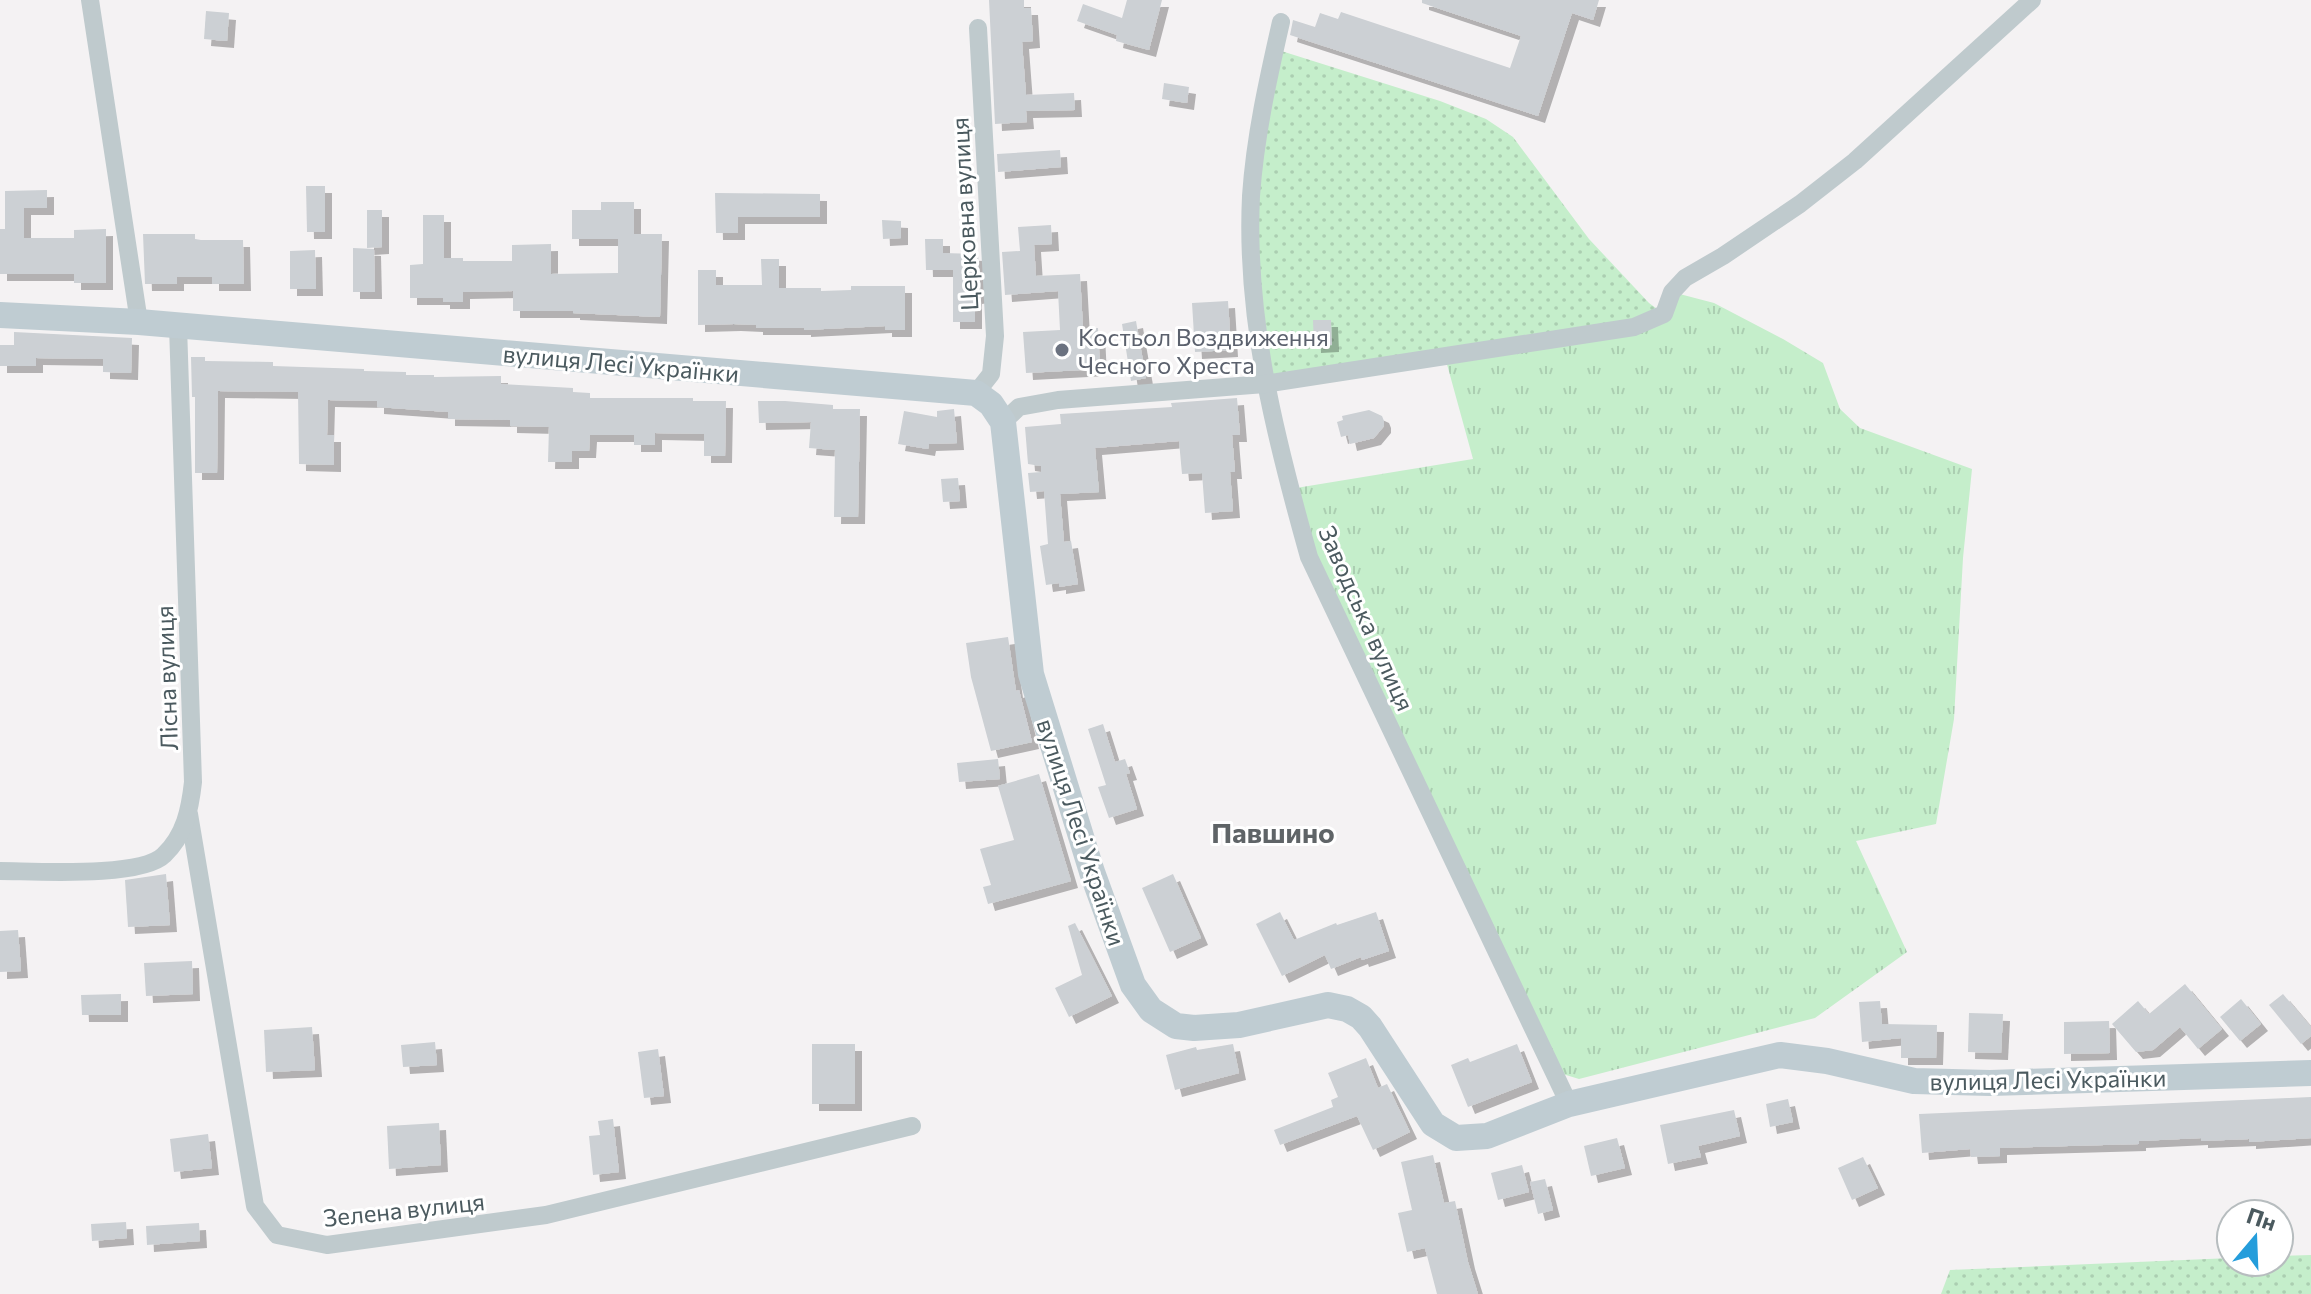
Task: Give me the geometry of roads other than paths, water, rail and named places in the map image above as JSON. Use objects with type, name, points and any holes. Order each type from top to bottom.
[{"type":"street","points":[[90,0],[139,322]]},
{"type":"street","points":[[976,393],[991,404],[1003,422],[1019,407],[1058,400],[1265,384],[1634,327],[1664,314],[1672,292],[1685,278],[1800,204],[1855,161],[2032,0]]},
{"type":"street","name":"Заводська вулиця","points":[[1281,22],[1264,96],[1251,197],[1253,278],[1265,384],[1283,466],[1309,557],[1569,1104]]},
{"type":"street","name":"Церковна вулиця","points":[[976,393],[991,374],[995,336],[978,28]]},
{"type":"street","name":"вулиця Лесі Українки","points":[[0,315],[139,322],[976,393]]},
{"type":"street","name":"Лісна вулиця","points":[[0,871],[106,870],[140,865],[162,858],[179,837],[189,814],[193,782],[178,326]]},
{"type":"street","name":"вулиця Лесі Українки","points":[[1003,422],[1031,674],[1133,985],[1151,1010],[1176,1026],[1239,1025],[1328,1005],[1347,1009],[1370,1027],[1433,1124],[1456,1138],[1487,1136],[1569,1104],[1780,1055],[1827,1061],[1914,1081],[1990,1083],[2311,1073]]},
{"type":"street","name":"Зелена вулиця","points":[[189,814],[255,1206],[277,1235],[327,1245],[546,1215],[912,1126]]},
{"type":"place","name":"Костьол Воздвиження Чесного Хреста","points":[[1062,350]]},
{"type":"district","name":"Павшино","points":[[1273,832]]}]
